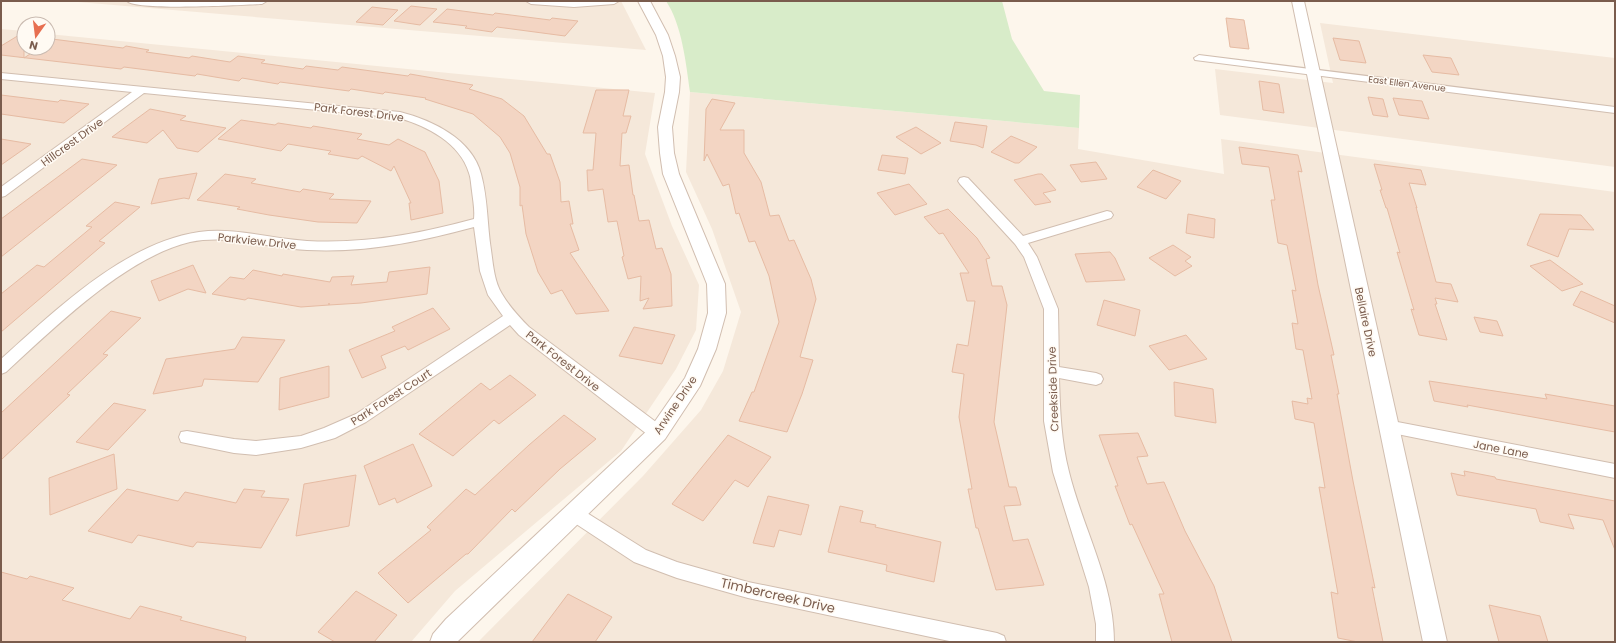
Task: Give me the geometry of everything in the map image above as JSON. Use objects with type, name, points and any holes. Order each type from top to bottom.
[{"type":"street","points":[[132,1],[175,4],[262,1]]},
{"type":"street","points":[[531,1],[574,4],[614,1]]},
{"type":"street","name":"Arwine Drive","points":[[442,642],[454,627],[658,433],[693,380],[707,349],[717,313],[716,284],[672,174],[667,153],[665,127],[672,92],[673,77],[669,56],[662,34],[644,1]]},
{"type":"street","name":"Bellaire Drive","points":[[1298,1],[1435,642]]},
{"type":"street","name":"East Ellen Avenue","points":[[1199,58],[1615,110]]},
{"type":"street","name":"Park Forest Drive","points":[[1,76],[400,115],[421,121],[447,136],[466,154],[475,173],[481,211],[480,221],[487,270],[495,295],[510,317],[524,331],[658,433]]},
{"type":"street","name":"Hillcrest Drive","points":[[1,193],[142,90]]},
{"type":"street","name":"Creekside Drive","points":[[964,181],[1020,241],[1030,256],[1051,309],[1052,421],[1061,472],[1098,587],[1104,624],[1105,642]]},
{"type":"street","points":[[1020,241],[1107,215]]},
{"type":"street","name":"Parkview Drive","points":[[1,368],[77,302],[126,266],[156,250],[186,239],[200,236],[222,236],[245,237],[301,245],[366,245],[425,236],[480,221]]},
{"type":"street","name":"Park Forest Court","points":[[187,437],[234,446],[256,448],[301,442],[328,433],[361,418],[510,317]]},
{"type":"street","points":[[1051,371],[1096,379]]},
{"type":"street","name":"Jane Lane","points":[[1388,426],[1615,471]]},
{"type":"street","name":"Timbercreek Drive","points":[[573,513],[640,556],[676,570],[748,590],[997,642]]},
{"type":"shaded area","points":[[66,1],[621,1],[646,50]]},
{"type":"shaded area","points":[[1320,23],[1615,58],[1615,167],[1220,115],[1215,69],[1333,83]]},
{"type":"shaded area","points":[[1,29],[16,30],[16,56],[56,56],[56,35],[655,93],[645,154],[672,226],[699,285],[696,330],[676,369],[621,451],[455,591],[411,642],[1,642]]},
{"type":"shaded area","points":[[690,92],[1079,128],[1078,149],[1224,174],[1221,139],[1615,192],[1615,642],[478,642],[643,476],[701,410],[723,371],[741,312],[712,229],[686,172]]},
{"type":"green space","points":[[666,1],[1002,1],[1012,39],[1044,91],[1080,95],[1079,128],[690,92],[680,33]]},
{"type":"building","points":[[411,6],[437,9],[420,25],[394,21]]},
{"type":"building","points":[[372,7],[398,10],[383,25],[356,22]]},
{"type":"building","points":[[447,9],[493,15],[495,13],[550,20],[552,18],[578,21],[565,36],[497,27],[492,32],[465,28],[467,26],[433,22]]},
{"type":"building","points":[[1226,18],[1244,20],[1249,49],[1230,47]]},
{"type":"building","points":[[16,37],[16,56],[24,56],[24,58],[1,55],[1,46]]},
{"type":"building","points":[[1333,38],[1359,41],[1366,63],[1340,60]]},
{"type":"building","points":[[56,40],[123,48],[126,46],[149,50],[146,52],[189,58],[192,56],[230,62],[238,56],[265,60],[261,63],[303,69],[306,66],[338,70],[342,67],[408,76],[410,74],[473,85],[469,89],[502,99],[524,116],[547,154],[550,154],[560,182],[561,202],[569,201],[573,224],[570,224],[579,250],[570,253],[609,311],[576,314],[562,290],[551,294],[538,272],[526,234],[522,205],[520,206],[520,187],[510,153],[500,137],[473,114],[425,99],[426,98],[385,92],[383,94],[351,89],[349,91],[280,82],[278,84],[242,78],[239,81],[197,74],[195,76],[124,67],[121,69],[24,58],[27,56],[56,56]]},
{"type":"building","points":[[1423,55],[1451,58],[1459,75],[1432,72]]},
{"type":"building","points":[[1259,81],[1279,84],[1284,113],[1263,110]]},
{"type":"building","points":[[596,90],[629,90],[623,116],[631,116],[626,133],[622,133],[620,166],[629,165],[633,195],[639,221],[649,220],[656,249],[662,248],[671,274],[672,306],[643,309],[649,298],[640,301],[641,276],[628,279],[622,257],[624,256],[617,221],[608,222],[603,189],[588,191],[587,170],[593,170],[596,133],[583,133]]},
{"type":"building","points":[[1,95],[89,104],[64,123],[1,114]]},
{"type":"building","points":[[1368,97],[1383,99],[1388,117],[1373,115]]},
{"type":"building","points":[[1393,98],[1422,101],[1429,119],[1399,115]]},
{"type":"building","points":[[712,99],[735,103],[720,130],[744,130],[744,153],[761,182],[770,216],[779,215],[789,241],[794,240],[811,279],[816,299],[800,357],[813,360],[802,394],[787,432],[739,421],[752,392],[754,392],[779,322],[769,276],[755,241],[749,242],[739,213],[736,214],[729,184],[723,186],[707,154],[704,161],[706,109]]},
{"type":"building","points":[[150,109],[186,116],[180,120],[226,128],[198,152],[177,148],[163,130],[147,143],[112,137]]},
{"type":"building","points":[[241,120],[275,125],[278,123],[311,128],[313,126],[362,134],[357,139],[389,145],[398,139],[425,152],[439,181],[443,213],[411,220],[409,203],[411,203],[394,166],[391,171],[362,156],[358,159],[328,154],[331,151],[288,144],[281,151],[218,139]]},
{"type":"building","points":[[955,122],[987,126],[983,148],[976,145],[950,141]]},
{"type":"building","points":[[916,127],[941,143],[921,154],[896,137]]},
{"type":"building","points":[[1011,136],[1037,147],[1019,163],[1015,163],[991,152]]},
{"type":"building","points":[[1,139],[31,144],[1,165]]},
{"type":"building","points":[[1239,147],[1298,155],[1302,172],[1298,171],[1318,285],[1334,355],[1331,355],[1339,394],[1337,394],[1375,588],[1372,587],[1383,642],[1358,642],[1338,638],[1331,592],[1338,594],[1319,487],[1325,488],[1314,423],[1295,419],[1292,401],[1308,404],[1307,398],[1312,399],[1303,350],[1296,349],[1292,323],[1298,324],[1292,290],[1296,291],[1287,245],[1278,243],[1271,200],[1275,200],[1269,167],[1242,164]]},
{"type":"building","points":[[882,155],[908,158],[905,174],[878,170]]},
{"type":"building","points":[[82,159],[117,165],[1,257],[1,219]]},
{"type":"building","points":[[1096,162],[1107,179],[1081,182],[1070,165]]},
{"type":"building","points":[[1374,164],[1421,170],[1426,185],[1409,183],[1436,282],[1451,284],[1458,302],[1435,298],[1437,304],[1435,304],[1447,340],[1419,335],[1411,309],[1414,310],[1397,252],[1400,253],[1387,208],[1380,190],[1382,190]]},
{"type":"building","points":[[1153,170],[1181,181],[1166,199],[1137,187]]},
{"type":"building","points":[[197,173],[189,199],[184,198],[151,204],[159,179]]},
{"type":"building","points":[[225,174],[256,179],[251,183],[300,192],[303,189],[334,194],[329,199],[371,201],[357,223],[318,222],[269,215],[237,209],[240,207],[197,200]]},
{"type":"building","points":[[1042,174],[1056,190],[1043,193],[1051,202],[1035,205],[1014,180]]},
{"type":"building","points":[[909,184],[927,204],[895,215],[877,193]]},
{"type":"building","points":[[115,202],[140,207],[99,241],[105,243],[1,332],[1,294],[37,265],[44,267],[92,227],[86,226]]},
{"type":"building","points":[[948,209],[977,238],[990,258],[986,259],[992,286],[1002,286],[1007,305],[994,422],[1009,487],[1016,487],[1021,505],[1004,506],[1013,541],[1028,539],[1044,585],[996,590],[978,528],[976,528],[968,489],[972,489],[959,417],[964,374],[952,372],[957,344],[968,346],[975,301],[967,301],[960,273],[969,273],[943,233],[939,234],[924,217]]},
{"type":"building","points":[[1188,214],[1215,219],[1214,238],[1186,233]]},
{"type":"building","points":[[1540,214],[1581,215],[1594,230],[1569,229],[1558,257],[1527,245]]},
{"type":"building","points":[[1173,245],[1191,257],[1185,261],[1192,266],[1175,276],[1149,258]]},
{"type":"building","points":[[1110,252],[1115,258],[1125,280],[1086,282],[1075,254]]},
{"type":"building","points":[[1550,260],[1583,284],[1562,291],[1530,266]]},
{"type":"building","points":[[193,265],[206,293],[188,289],[159,301],[151,281]]},
{"type":"building","points":[[430,267],[427,294],[361,303],[301,307],[248,298],[245,300],[212,294],[230,277],[244,279],[253,270],[282,276],[283,274],[330,282],[332,277],[354,276],[351,285],[387,282],[389,272]]},
{"type":"building","points":[[1581,291],[1615,306],[1615,323],[1573,305]]},
{"type":"building","points":[[1104,300],[1140,310],[1135,336],[1097,325]]},
{"type":"building","points":[[433,308],[450,329],[408,350],[405,346],[381,356],[386,368],[362,378],[349,350],[395,331],[392,327]]},
{"type":"building","points":[[111,311],[141,318],[103,354],[108,355],[67,394],[70,395],[1,460],[1,413]]},
{"type":"building","points":[[1474,317],[1497,321],[1503,336],[1480,332]]},
{"type":"building","points":[[634,327],[675,335],[662,364],[619,356]]},
{"type":"building","points":[[1186,335],[1207,359],[1169,370],[1149,346]]},
{"type":"building","points":[[242,337],[285,340],[258,382],[204,379],[202,386],[153,394],[166,359],[235,349]]},
{"type":"building","points":[[329,366],[329,397],[279,410],[280,378]]},
{"type":"building","points":[[510,375],[536,395],[499,424],[494,420],[453,456],[419,434],[481,383],[490,390]]},
{"type":"building","points":[[1429,381],[1547,399],[1545,394],[1615,406],[1615,432],[1467,405],[1468,407],[1434,401]]},
{"type":"building","points":[[1174,382],[1213,389],[1216,423],[1175,416]]},
{"type":"building","points":[[114,403],[146,410],[108,450],[76,442]]},
{"type":"building","points":[[564,415],[596,439],[560,469],[515,512],[512,509],[468,554],[466,554],[408,603],[378,573],[431,530],[427,527],[466,489],[475,495]]},
{"type":"building","points":[[1138,433],[1148,456],[1137,457],[1147,484],[1164,482],[1185,531],[1214,586],[1232,642],[1172,642],[1159,594],[1164,594],[1132,524],[1130,525],[1115,486],[1118,486],[1099,435]]},
{"type":"building","points":[[728,435],[771,457],[748,487],[735,480],[703,521],[672,504]]},
{"type":"building","points":[[413,444],[432,486],[397,503],[395,498],[379,505],[364,466]]},
{"type":"building","points":[[114,454],[117,489],[50,515],[49,478]]},
{"type":"building","points":[[1464,471],[1495,477],[1496,479],[1615,501],[1615,550],[1603,520],[1568,514],[1574,529],[1540,522],[1536,509],[1457,495],[1451,473],[1465,476]]},
{"type":"building","points":[[356,475],[349,526],[296,536],[304,484]]},
{"type":"building","points":[[127,489],[178,501],[185,492],[236,503],[244,489],[265,491],[261,497],[289,499],[261,548],[197,542],[193,547],[138,535],[132,543],[88,531]]},
{"type":"building","points":[[768,496],[809,505],[801,535],[779,530],[774,547],[753,543]]},
{"type":"building","points":[[840,506],[863,511],[860,522],[876,525],[875,527],[941,542],[934,582],[886,571],[887,565],[828,552]]},
{"type":"building","points":[[1,572],[27,579],[30,576],[74,588],[62,600],[130,619],[140,606],[182,617],[180,620],[246,637],[245,642],[1,642]]},
{"type":"building","points":[[356,591],[397,615],[374,642],[335,642],[318,632]]},
{"type":"building","points":[[568,594],[612,617],[595,642],[532,642]]},
{"type":"building","points":[[1489,605],[1540,616],[1548,642],[1499,642]]}]
